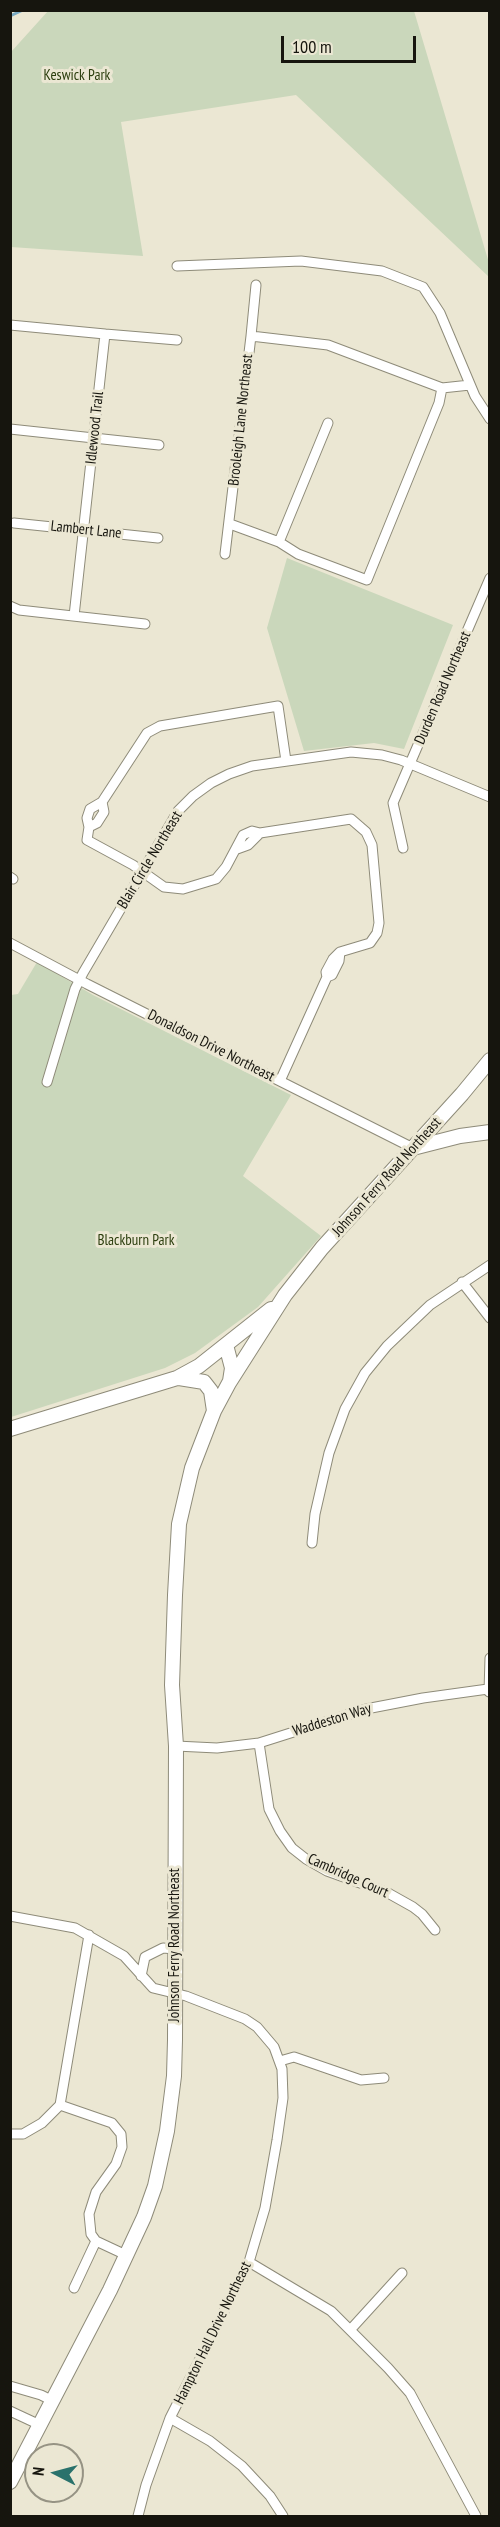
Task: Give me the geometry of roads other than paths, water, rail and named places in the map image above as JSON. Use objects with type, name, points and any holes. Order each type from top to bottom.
[{"type":"main road","name":"Johnson Ferry Road Northeast","points":[[10,2481],[126,2255],[155,2186],[166,2140],[174,2076],[176,1746],[172,1673],[179,1524],[187,1485],[214,1411],[229,1383],[285,1295],[322,1248],[489,1060]]},
{"type":"main road","points":[[459,1136],[489,1124]]},
{"type":"main road","points":[[412,1148],[459,1136],[489,1132]]},
{"type":"main road","points":[[10,1430],[177,1378],[199,1366],[258,1321],[285,1295]]},
{"type":"main road","points":[[226,1345],[232,1368],[229,1383]]},
{"type":"main road","points":[[177,1378],[204,1382],[211,1391],[214,1411]]},
{"type":"street","points":[[177,266],[301,261],[382,271],[423,287],[440,313],[470,385],[489,419]]},
{"type":"street","points":[[251,336],[256,285]]},
{"type":"street","points":[[10,325],[177,340]]},
{"type":"street","name":"Idlewood Trail","points":[[74,616],[105,334]]},
{"type":"street","name":"Brooleigh Lane Northeast","points":[[225,554],[251,336],[328,345],[442,388],[470,385]]},
{"type":"street","points":[[230,524],[279,542],[298,554],[367,580],[435,414],[442,388]]},
{"type":"street","points":[[279,542],[328,423]]},
{"type":"street","points":[[10,429],[159,445]]},
{"type":"street","name":"Lambert Lane","points":[[14,523],[158,538]]},
{"type":"street","name":"Durden Road Northeast","points":[[403,848],[393,803],[489,578]]},
{"type":"street","points":[[10,606],[19,610],[144,624]]},
{"type":"street","points":[[280,1081],[327,977],[326,972],[340,957],[340,952],[370,943],[377,933],[379,923],[372,845],[366,832],[351,819],[260,832],[248,845],[237,849],[216,879],[183,889],[164,887],[87,840],[89,827],[87,818],[90,809],[102,802],[138,744],[147,733],[160,726],[278,706],[286,761]]},
{"type":"street","name":"Blair Circle Northeast","points":[[47,1082],[80,980],[178,812],[193,796],[229,774],[252,766],[351,752],[382,755],[489,797]]},
{"type":"street","name":"Donaldson Drive Northeast","points":[[10,943],[412,1148]]},
{"type":"street","points":[[312,1543],[315,1514],[329,1453],[345,1409],[365,1373],[430,1305],[489,1264]]},
{"type":"street","points":[[462,1282],[489,1318]]},
{"type":"street","points":[[489,1658],[489,1692]]},
{"type":"street","name":"Waddeston Way","points":[[176,1746],[217,1748],[259,1743],[366,1709],[423,1698],[489,1692]]},
{"type":"street","name":"Cambridge Court","points":[[259,1743],[269,1809],[292,1848],[306,1859],[327,1870],[388,1893],[413,1907],[435,1930]]},
{"type":"street","points":[[10,1916],[75,1928],[124,1956],[146,1957],[163,1948],[175,1949]]},
{"type":"street","points":[[10,2134],[23,2134],[42,2123],[60,2105],[89,1935]]},
{"type":"street","name":"Hampton Hall Drive Northeast","points":[[124,1956],[153,1988],[175,1993],[245,2019],[265,2036],[280,2061],[284,2081],[277,2140],[265,2208],[249,2262],[170,2418],[146,2485],[138,2517]]},
{"type":"street","points":[[141,1976],[146,1957]]},
{"type":"street","points":[[280,2061],[294,2057],[361,2080],[384,2078]]},
{"type":"street","points":[[60,2105],[112,2123],[121,2133],[122,2147],[116,2164],[96,2192],[89,2214],[90,2234],[96,2241],[126,2255]]},
{"type":"street","points":[[74,2288],[96,2241]]},
{"type":"street","points":[[249,2262],[331,2311],[410,2392],[476,2517]]},
{"type":"street","points":[[351,2329],[402,2273]]},
{"type":"street","points":[[10,2386],[53,2401]]},
{"type":"street","points":[[10,2411],[40,2425]]},
{"type":"street","points":[[170,2418],[210,2441],[242,2466],[270,2496],[283,2517]]},
{"type":"waterway","points":[[10,16],[23,10]]},
{"type":"park label","name":"Keswick Park","points":[[77,76]]},
{"type":"park label","name":"Blackburn Park","points":[[136,1241]]}]
